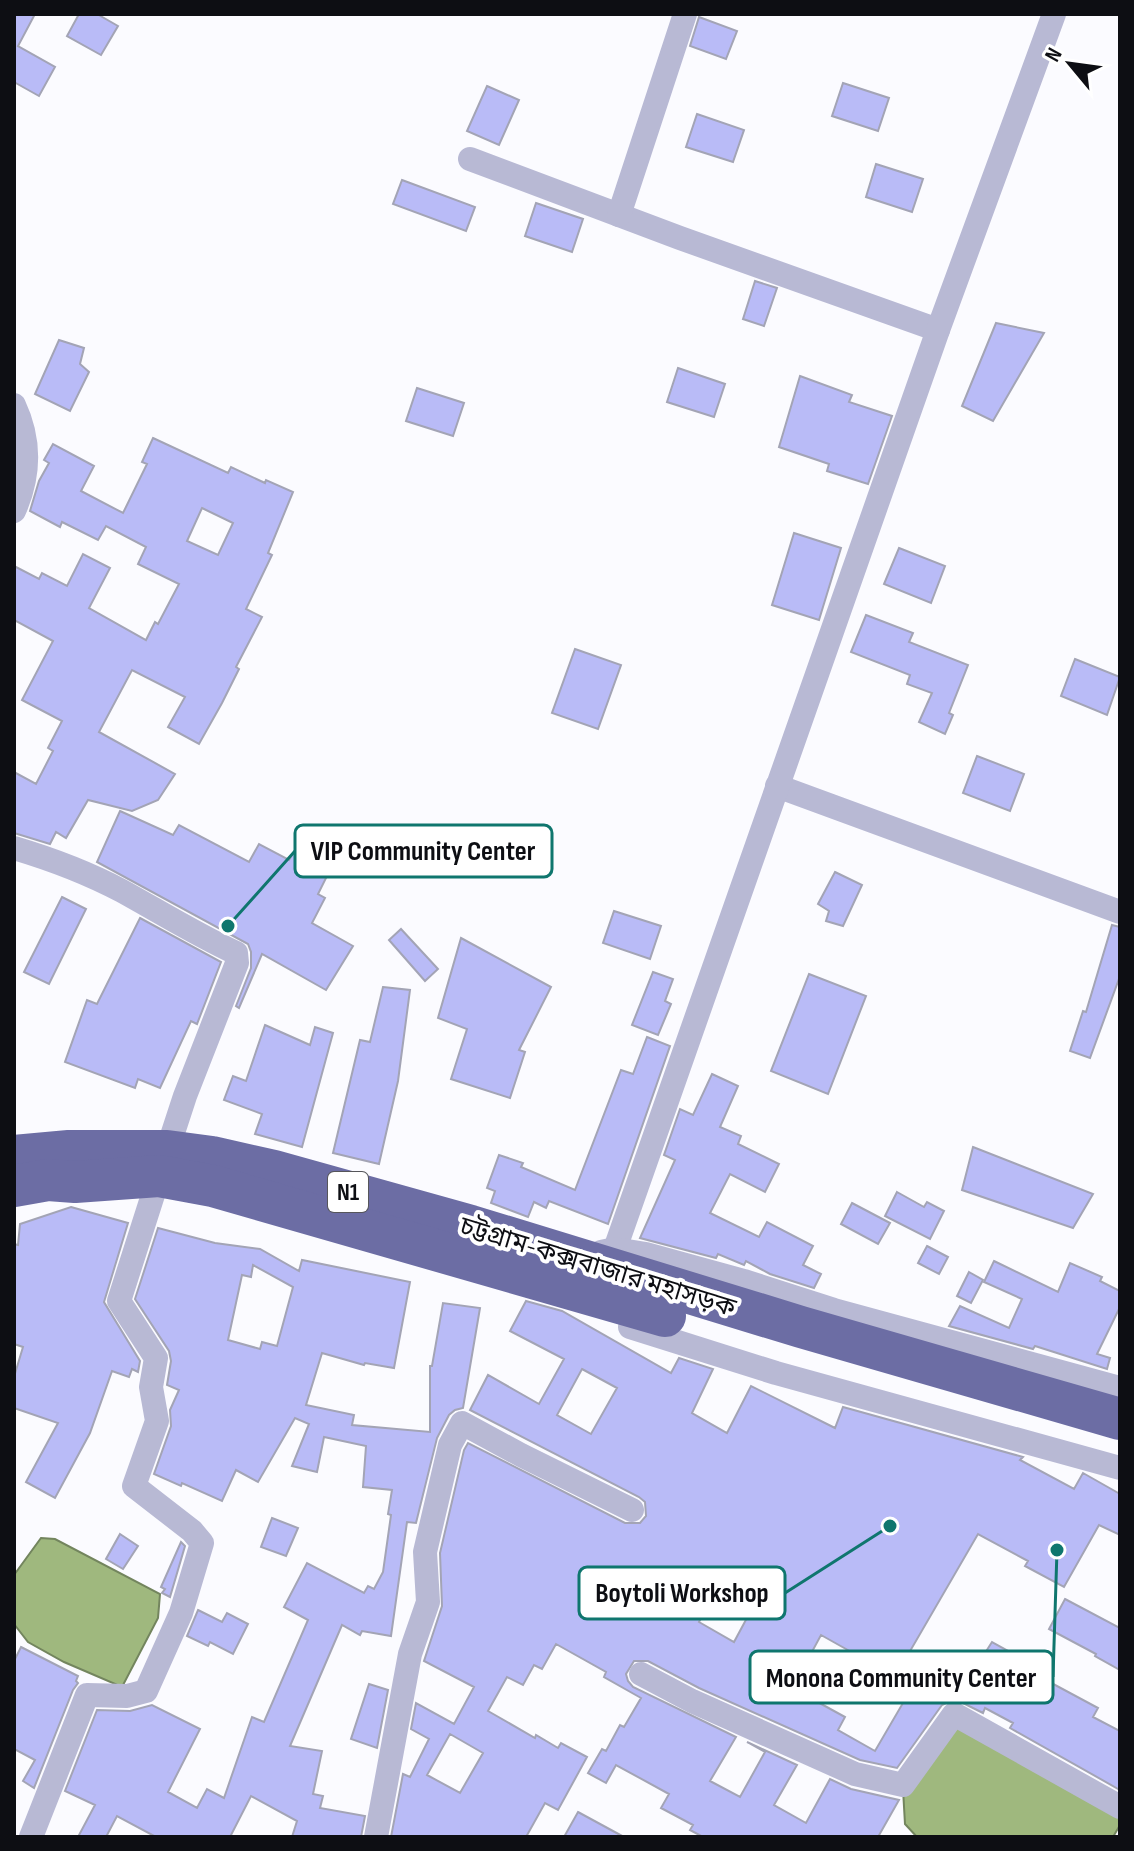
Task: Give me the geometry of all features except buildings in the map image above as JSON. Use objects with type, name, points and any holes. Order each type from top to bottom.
[{"type":"highway","name":"N1","points":[[14,1156],[72,1166]]},
{"type":"highway","name":"চট্টগ্রাম-কক্সবাজার মহাসড়ক","points":[[72,1166],[163,1164],[213,1186],[465,1241],[571,1257],[1120,1419]]},
{"type":"highway","points":[[14,1166],[72,1166]]},
{"type":"highway","name":"N1","points":[[14,1205],[72,1166]]},
{"type":"highway","points":[[14,1186],[48,1180],[72,1166]]},
{"type":"highway","name":"চট্টগ্রাম-কক্সবাজার মহাসড়ক","points":[[465,1241],[1120,1445]]},
{"type":"street","points":[[619,215],[685,14]]},
{"type":"street","points":[[615,1249],[938,330],[1054,14]]},
{"type":"street","points":[[470,159],[938,330]]},
{"type":"street","points":[[14,405],[26,433],[27,468],[14,511]]},
{"type":"street","points":[[777,786],[1120,912]]},
{"type":"street","points":[[14,848],[57,861],[120,890],[236,953],[237,963],[185,1096],[119,1301],[156,1358],[151,1387],[157,1421],[134,1486],[192,1531],[202,1543],[181,1613],[146,1691],[127,1696],[87,1695],[31,1837]]},
{"type":"street","points":[[465,1241],[491,1281],[506,1288],[776,1373],[1120,1468]]},
{"type":"street","points":[[571,1257],[615,1249],[646,1254],[834,1310],[1120,1388]]},
{"type":"street","points":[[376,1837],[410,1654],[428,1602],[425,1552],[450,1445],[462,1423],[632,1510]]},
{"type":"street","points":[[641,1674],[692,1701],[855,1774],[903,1785],[954,1714],[1120,1807]]},
{"type":"shaded area","points":[[41,1538],[55,1539],[160,1594],[158,1618],[122,1687],[64,1662],[28,1642],[14,1624],[14,1575]]},
{"type":"shaded area","points":[[953,1723],[1120,1819],[1113,1837],[917,1837],[905,1824],[903,1789]]},
{"type":"place","name":"VIP Community Center","points":[[228,926]]},
{"type":"place","name":"Boytoli Workshop","points":[[890,1526]]},
{"type":"place","name":"Monona Community Center","points":[[1057,1550]]}]
